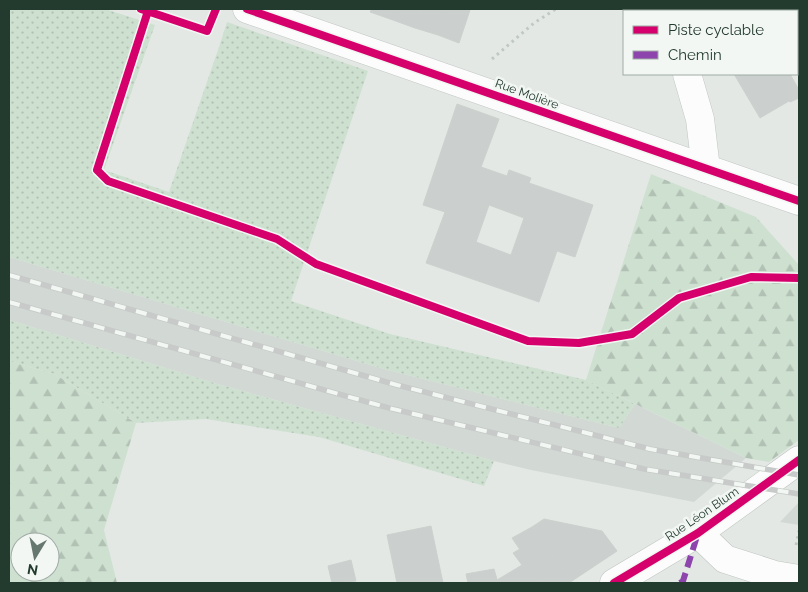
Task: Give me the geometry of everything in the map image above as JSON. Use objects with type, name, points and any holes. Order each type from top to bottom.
[{"type":"street","name":"Rue Molière","points":[[247,9],[799,201]]},
{"type":"street","points":[[687,75],[700,119],[706,169]]},
{"type":"street","name":"Rue Léon Blum","points":[[614,583],[698,533],[799,460]]},
{"type":"street","points":[[698,533],[725,560],[799,579]]},
{"type":"path","points":[[464,84],[534,23],[556,9]]},
{"type":"shaded area","points":[[9,257],[384,369],[619,428],[635,404],[746,458],[694,502],[494,461],[214,383],[9,320]]},
{"type":"shaded area","points":[[799,502],[799,525],[780,522]]},
{"type":"green space","points":[[9,9],[105,9],[155,25],[104,170],[169,192],[227,22],[368,71],[291,301],[390,334],[586,380],[635,404],[619,428],[384,369],[9,257]]},
{"type":"green space","points":[[651,174],[756,217],[799,265],[799,440],[769,462],[746,458],[586,380]]},
{"type":"green space","points":[[9,320],[214,383],[494,461],[484,486],[319,437],[206,419],[136,423],[54,374],[9,361]]},
{"type":"green space","points":[[9,361],[54,374],[136,423],[104,530],[117,583],[9,583]]},
{"type":"building","points":[[372,9],[397,9],[393,20],[370,12]]},
{"type":"building","points":[[397,9],[422,9],[415,28],[393,20]]},
{"type":"building","points":[[422,9],[447,9],[438,35],[415,28]]},
{"type":"building","points":[[447,9],[470,10],[459,43],[438,35]]},
{"type":"building","points":[[799,9],[799,32],[798,10],[787,10]]},
{"type":"building","points":[[735,75],[791,75],[799,90],[799,98],[789,101],[760,118]]},
{"type":"building","points":[[457,104],[499,119],[481,167],[507,176],[509,170],[531,178],[529,183],[593,205],[575,257],[557,251],[539,302],[426,263],[445,212],[423,205]],"holes":[[[489,205],[524,218],[511,255],[476,242]]]},
{"type":"building","points":[[544,519],[602,531],[617,551],[572,581],[532,527]]},
{"type":"building","points":[[431,526],[443,583],[397,583],[387,535]]},
{"type":"building","points":[[532,527],[572,581],[568,583],[543,583],[512,538]]},
{"type":"building","points":[[520,549],[543,583],[498,583],[497,580],[522,565],[513,553]]},
{"type":"building","points":[[351,560],[356,581],[332,583],[328,566]]},
{"type":"building","points":[[494,569],[498,583],[468,583],[466,574]]},
{"type":"railway","points":[[9,275],[397,385],[650,449],[799,475]]},
{"type":"railway","points":[[9,302],[389,408],[644,469],[799,494]]},
{"type":"marked path","points":[[680,583],[683,581],[698,533]]},
{"type":"cycle path","points":[[141,9],[207,31],[216,9]]},
{"type":"cycle path","points":[[247,9],[799,201]]},
{"type":"cycle path","points":[[148,11],[97,170],[108,181],[277,239],[316,264],[528,341],[579,343],[632,334],[679,298],[751,277],[799,278]]},
{"type":"cycle path","points":[[614,583],[698,533],[799,460]]}]
